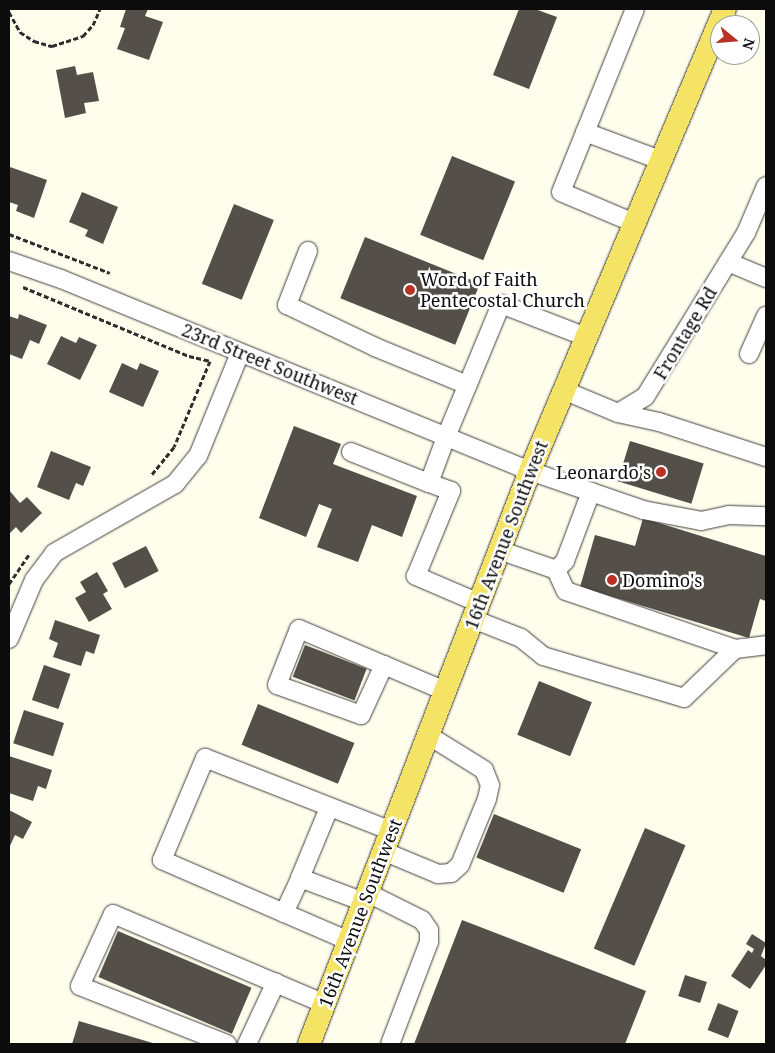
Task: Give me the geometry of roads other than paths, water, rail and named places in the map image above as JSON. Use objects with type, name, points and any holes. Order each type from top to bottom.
[{"type":"main road","name":"16th Avenue Southwest","points":[[309,1044],[530,471],[723,9]]},
{"type":"street","points":[[634,223],[561,192],[635,9]]},
{"type":"street","points":[[585,132],[660,160]]},
{"type":"street","name":"Frontage Rd","points":[[618,413],[645,397],[728,262],[760,218],[766,186]]},
{"type":"street","points":[[308,251],[287,305],[366,343],[467,385]]},
{"type":"street","name":"23rd Street Southwest","points":[[9,261],[61,279],[530,471],[643,510],[701,521],[729,515],[766,516]]},
{"type":"street","points":[[728,262],[766,278]]},
{"type":"street","points":[[429,483],[446,436],[501,304],[586,337]]},
{"type":"street","points":[[749,354],[766,316]]},
{"type":"street","points":[[9,638],[27,594],[54,553],[175,484],[192,463],[240,353]]},
{"type":"street","points":[[564,390],[618,413],[659,422],[766,457]]},
{"type":"street","points":[[351,452],[450,491],[416,576],[521,638],[543,656],[684,698],[735,649]]},
{"type":"street","points":[[556,570],[565,561],[591,492]]},
{"type":"street","points":[[499,550],[556,570],[566,592],[735,649],[766,645]]},
{"type":"street","points":[[384,665],[361,715],[277,685],[299,629],[384,665],[445,691]]},
{"type":"street","points":[[349,941],[162,860],[205,758],[329,808],[387,841],[438,874],[451,873],[460,865],[487,800],[490,785],[484,770],[428,736]]},
{"type":"street","points":[[284,912],[329,808]]},
{"type":"street","points":[[300,878],[366,898],[422,920],[429,930],[429,942],[390,1044]]},
{"type":"street","points":[[227,1044],[80,986],[113,914],[325,1004]]},
{"type":"street","points":[[246,1044],[276,982]]},
{"type":"place","name":"Word of Faith Pentecostal Church","points":[[410,290]]},
{"type":"place","name":"Leonardo's","points":[[661,472]]},
{"type":"place","name":"Domino's","points":[[612,580]]}]
